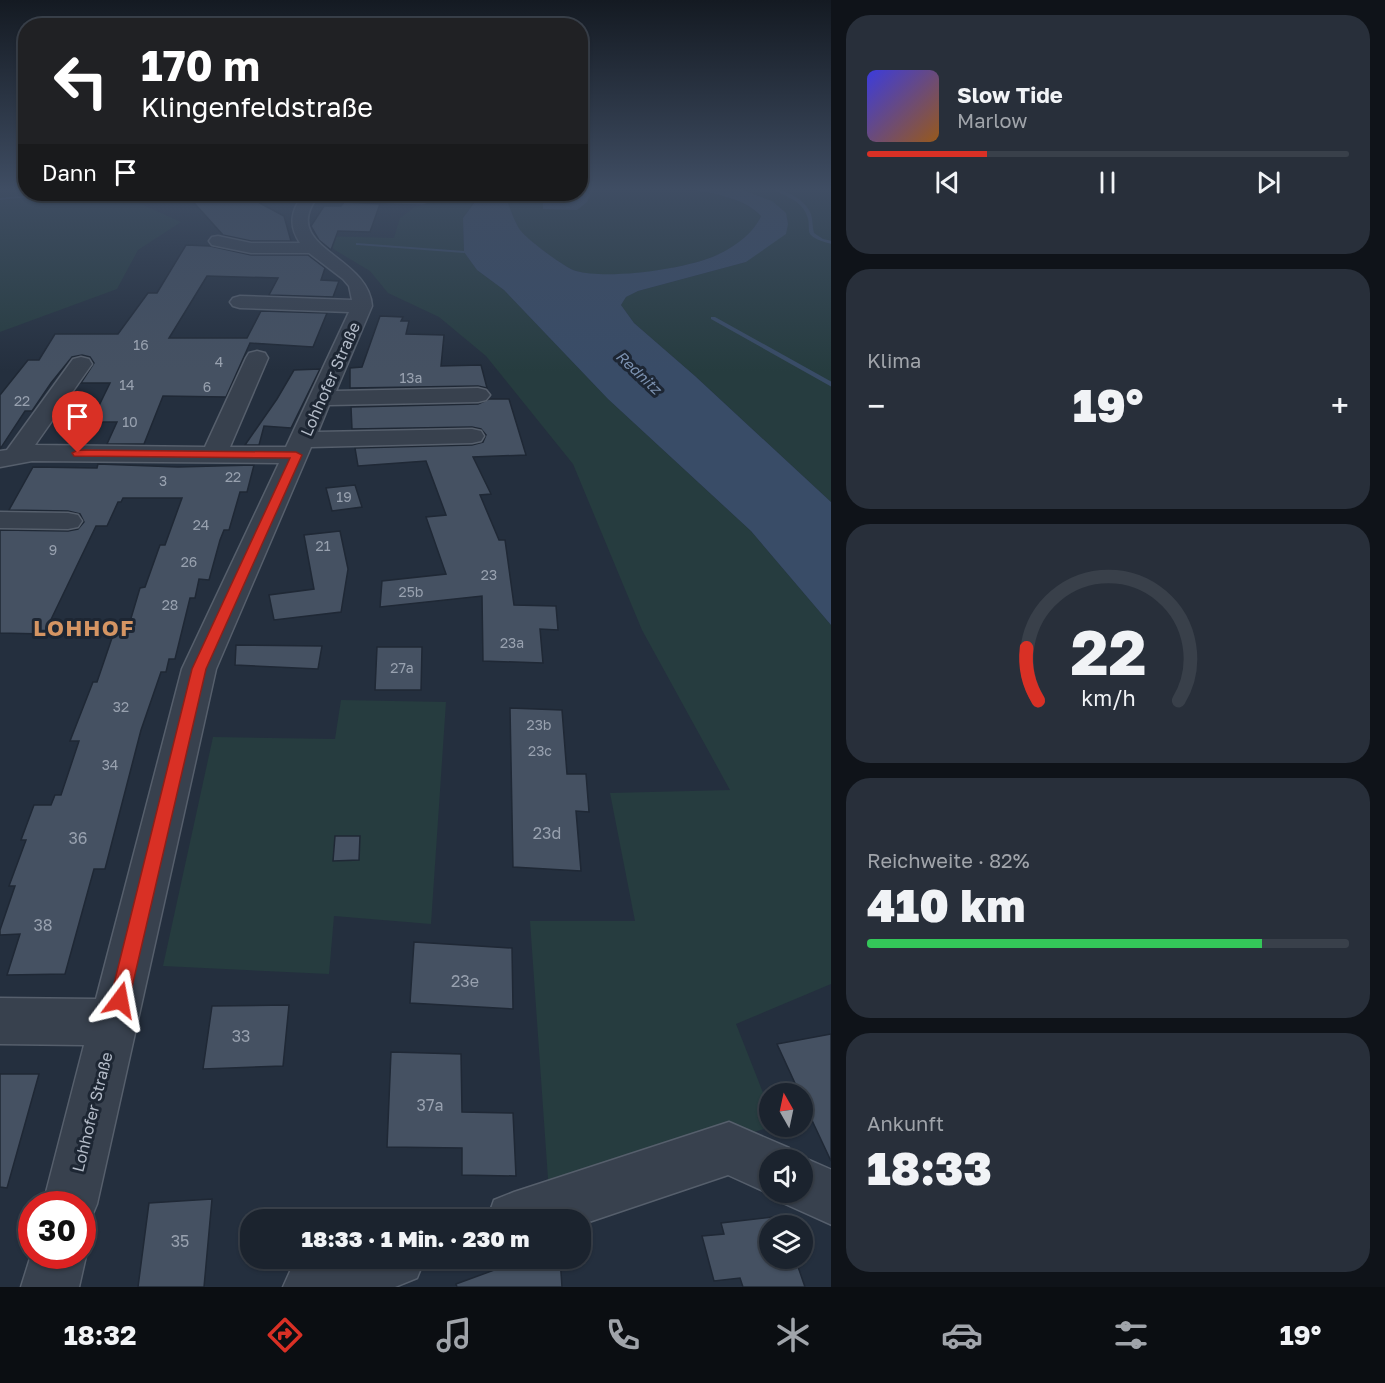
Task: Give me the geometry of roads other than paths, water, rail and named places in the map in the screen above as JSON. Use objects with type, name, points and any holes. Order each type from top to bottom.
[{"type":"street","name":"Lohhofer Straße","points":[[73,1191],[199,669],[362,306],[358,285],[350,276],[316,250]]},
{"type":"street","points":[[240,302],[362,306]]},
{"type":"street","points":[[214,454],[257,357]]},
{"type":"street","points":[[8,458],[26,438],[81,364]]},
{"type":"street","points":[[320,398],[478,395]]},
{"type":"street","points":[[8,458],[32,453],[214,454],[472,435]]},
{"type":"street","points":[[0,520],[68,521]]},
{"type":"street","points":[[0,1022],[114,1022]]},
{"type":"street","points":[[547,1209],[729,1148],[759,1162]]},
{"type":"street","points":[[813,1189],[831,1198]]},
{"type":"street","points":[[50,1287],[55,1269]]},
{"type":"street","points":[[312,1287],[365,1269]]},
{"type":"water","name":"Rednitz","points":[[464,250],[544,250],[576,271],[627,274],[687,265],[726,250],[763,250],[746,262],[638,291],[626,297],[621,305],[634,323],[831,502],[831,625],[751,531],[608,399],[504,290],[477,270]]},
{"type":"waterway","points":[[438,250],[464,252]]},
{"type":"waterway","points":[[713,318],[831,384]]},
{"type":"district","name":"LOHHOF","points":[[84,627]]}]
